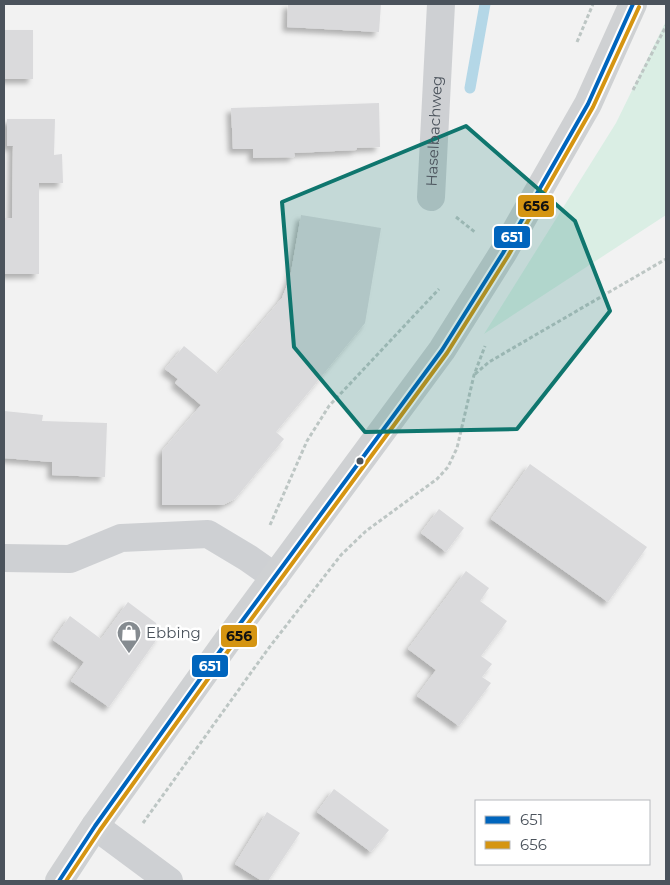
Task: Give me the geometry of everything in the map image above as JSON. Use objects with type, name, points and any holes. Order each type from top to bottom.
[{"type":"street","name":"Haselbachweg","points":[[431,197],[441,4]]},
{"type":"street","points":[[59,881],[95,826],[442,350],[503,253],[588,104],[633,4]]},
{"type":"street","points":[[4,558],[70,559],[121,538],[208,534],[275,577]]},
{"type":"street","points":[[95,826],[169,881]]},
{"type":"path","points":[[575,46],[593,4]]},
{"type":"path","name":"Haselbachweg","points":[[431,197],[477,234],[472,241]]},
{"type":"path","points":[[474,375],[489,362],[666,259]]},
{"type":"path","points":[[248,558],[268,529],[308,441],[330,406],[441,287]]},
{"type":"highlighted area","points":[[466,126],[575,221],[610,311],[517,429],[365,432],[294,347],[282,202]]},
{"type":"green space","points":[[666,21],[666,215],[484,334],[616,123]]},
{"type":"building","points":[[288,4],[381,4],[379,32],[287,27]]},
{"type":"building","points":[[4,30],[33,30],[33,79],[4,79]]},
{"type":"building","points":[[379,103],[380,147],[294,153],[295,157],[253,158],[253,149],[233,149],[231,108]]},
{"type":"building","points":[[7,119],[55,119],[54,155],[62,154],[63,183],[39,183],[39,274],[4,274],[4,218],[12,218],[13,146],[7,146]]},
{"type":"building","points":[[301,215],[381,228],[365,323],[276,432],[284,439],[235,499],[223,505],[162,505],[162,451],[201,405],[175,383],[178,379],[165,369],[184,346],[218,374],[282,298],[290,278]]},
{"type":"building","points":[[4,411],[43,415],[42,421],[107,423],[105,477],[52,475],[52,462],[4,458]]},
{"type":"building","points":[[530,464],[647,547],[608,602],[491,519]]},
{"type":"building","points":[[439,509],[464,528],[446,552],[421,533]]},
{"type":"building","points":[[466,571],[489,588],[480,601],[507,621],[481,656],[492,664],[482,677],[491,683],[459,726],[417,696],[436,670],[408,649]]},
{"type":"building","points":[[128,602],[156,623],[159,636],[109,707],[71,681],[84,662],[53,640],[70,616],[101,639]]},
{"type":"building","points":[[334,789],[389,830],[371,852],[317,812]]},
{"type":"building","points":[[267,812],[300,833],[268,881],[262,881],[235,864]]},
{"type":"waterway","points":[[470,88],[485,4]]},
{"type":"transit line","name":"651","points":[[59,881],[95,826],[228,640],[442,350],[503,253],[588,104],[633,4]]},
{"type":"transit line","name":"656","points":[[66,881],[100,830],[233,644],[447,353],[508,256],[593,107],[639,7]]},
{"type":"place","name":"Ebbing","points":[[129,654]]}]
